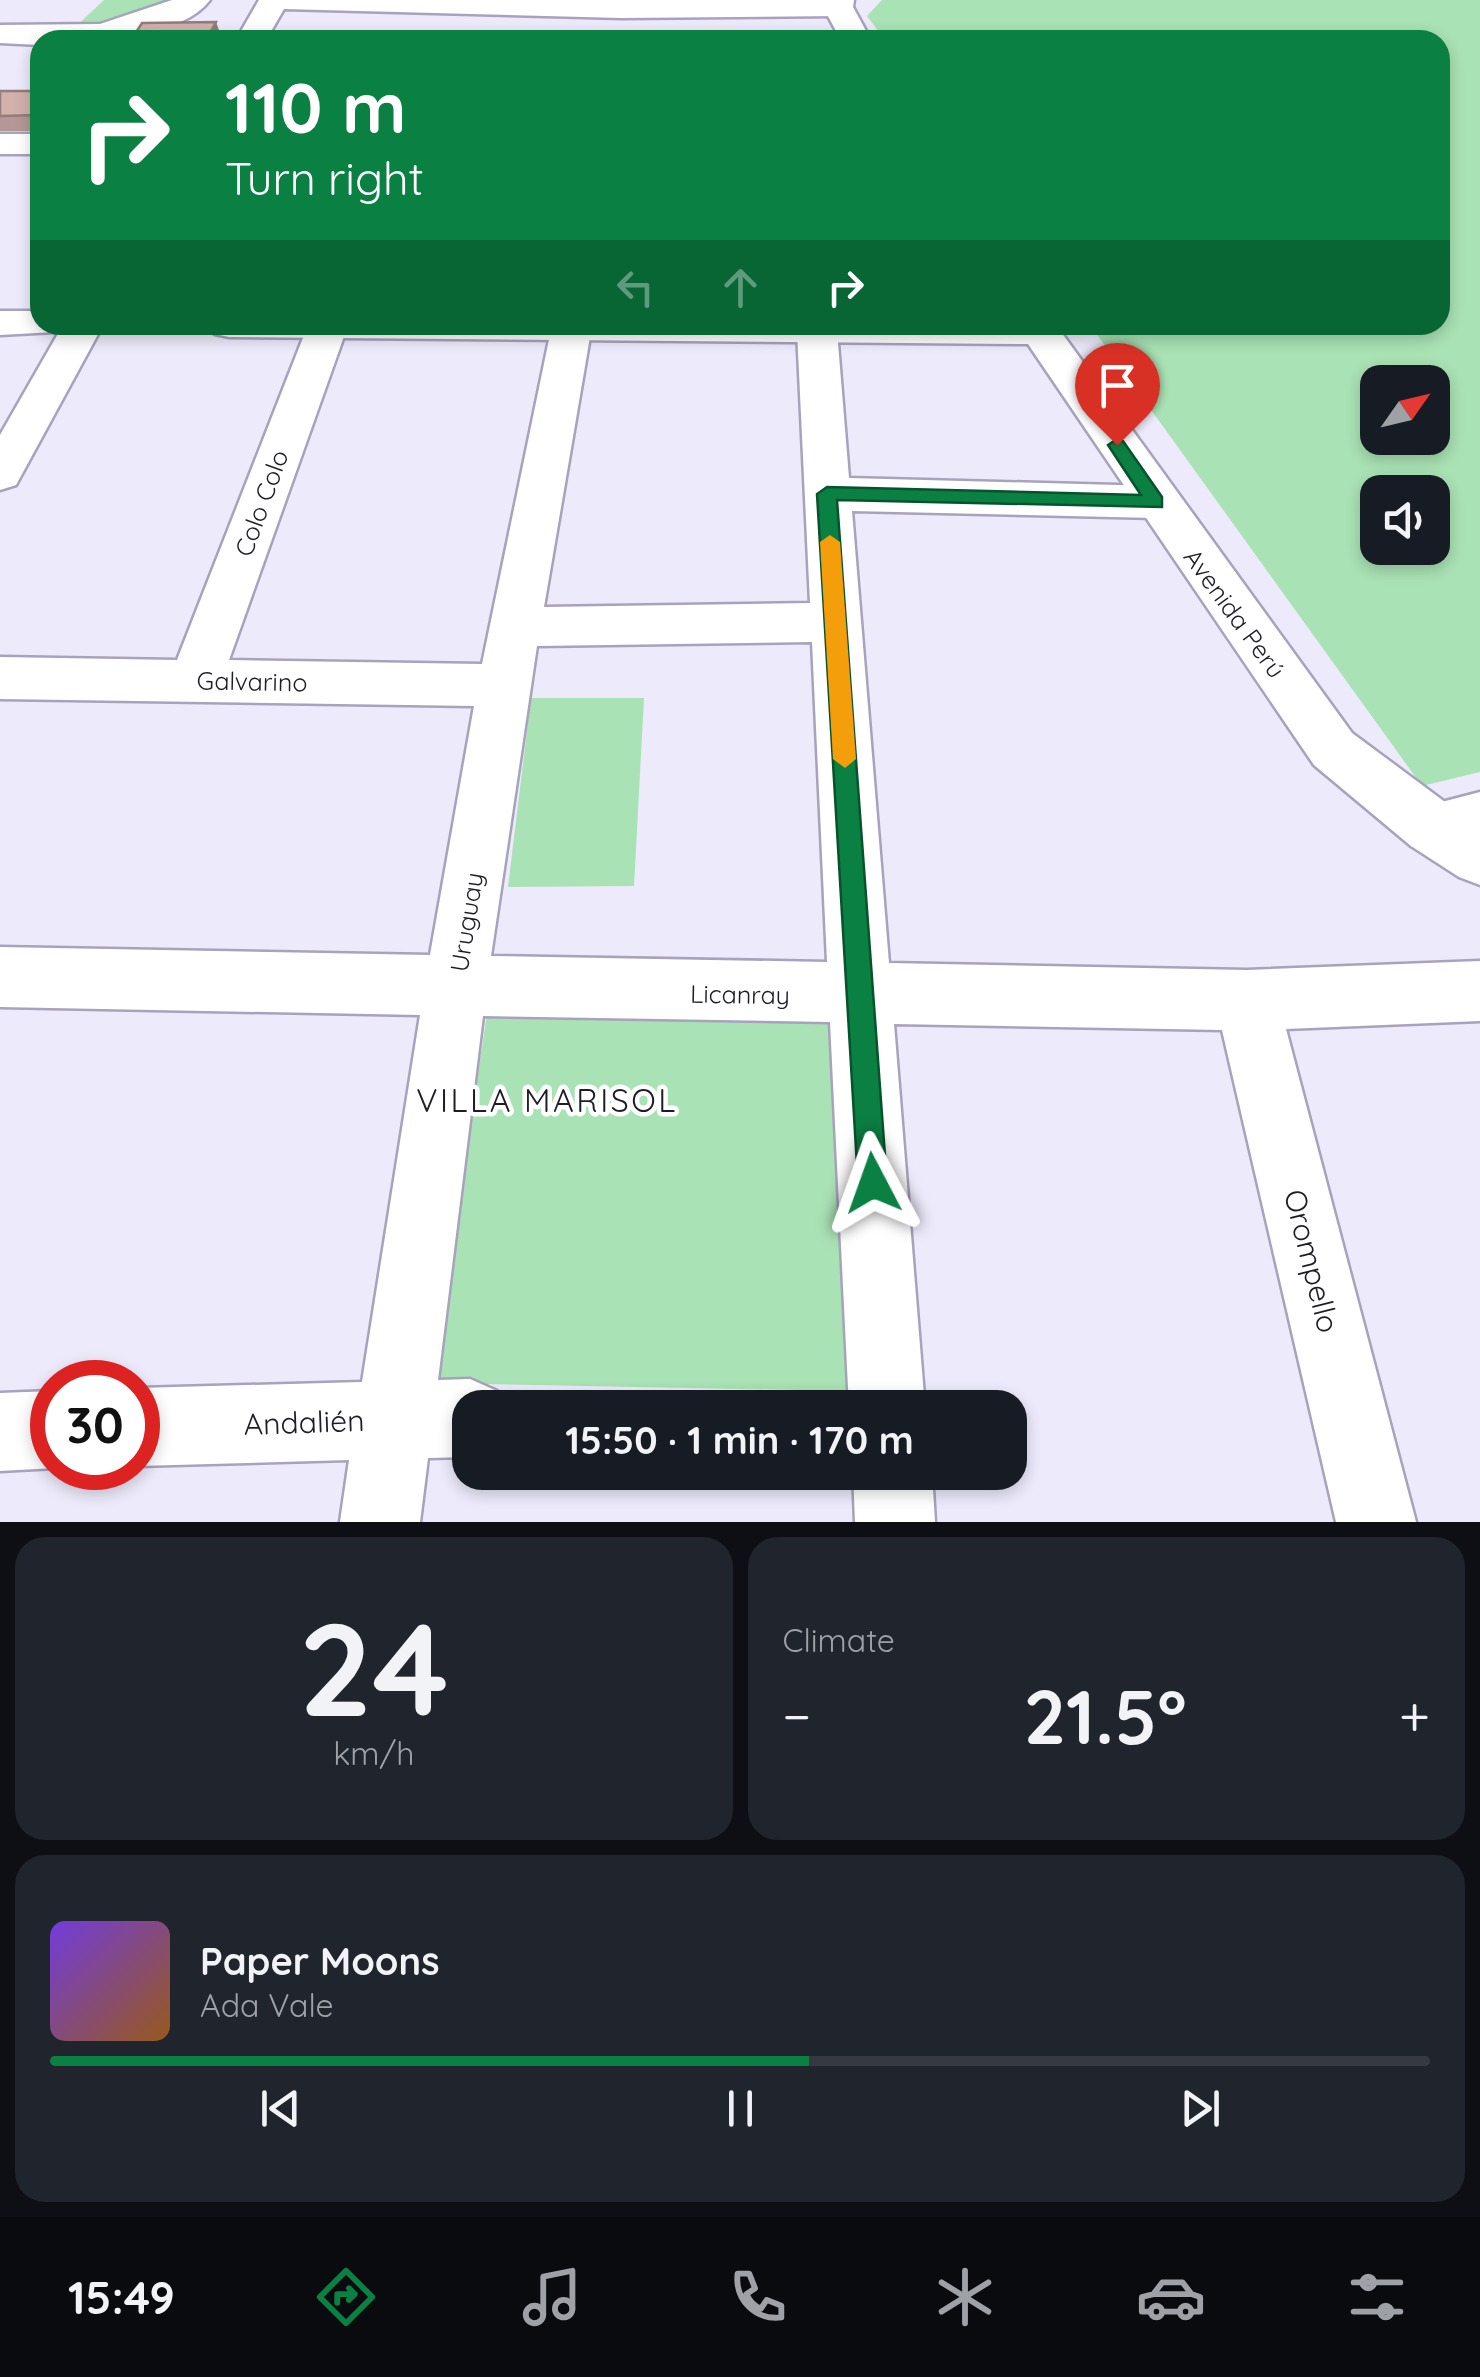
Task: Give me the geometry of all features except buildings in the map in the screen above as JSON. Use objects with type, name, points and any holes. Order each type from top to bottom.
[{"type":"street","points":[[116,30],[133,27],[196,0]]},
{"type":"street","points":[[257,30],[274,0]]},
{"type":"street","points":[[285,0],[446,7],[838,4],[851,30]]},
{"type":"street","points":[[618,30],[622,5]]},
{"type":"street","points":[[438,30],[446,7]]},
{"type":"street","points":[[0,34],[30,37]]},
{"type":"street","points":[[0,145],[30,144]]},
{"type":"street","points":[[0,323],[30,323]]},
{"type":"street","points":[[0,474],[77,335]]},
{"type":"street","name":"Colo Colo","points":[[195,681],[325,335]]},
{"type":"street","name":"Uruguay","points":[[380,1522],[455,988],[504,684],[570,335]]},
{"type":"street","points":[[817,335],[887,1390]]},
{"type":"street","name":"Avenida Perú","points":[[1043,335],[1155,502],[1334,749],[1456,822],[1480,859]]},
{"type":"street","points":[[827,494],[1155,502]]},
{"type":"street","points":[[517,627],[836,622]]},
{"type":"street","name":"Galvarino","points":[[0,678],[504,684]]},
{"type":"street","name":"Licanray","points":[[0,978],[1247,1000],[1480,991]]},
{"type":"street","name":"Orompello","points":[[1247,1000],[1376,1522]]},
{"type":"street","name":"Andalién","points":[[160,1426],[452,1418]]},
{"type":"street","points":[[0,1432],[30,1431]]},
{"type":"street","points":[[893,1490],[895,1522]]},
{"type":"green space","points":[[104,0],[164,0],[163,6],[72,30]]},
{"type":"green space","points":[[882,0],[1480,0],[1480,772],[1422,786],[1097,335],[1450,335],[1450,30],[878,30],[867,16]]},
{"type":"green space","points":[[531,698],[644,698],[634,886],[508,887]]},
{"type":"green space","points":[[488,1007],[834,1013],[847,1390],[432,1383]]},
{"type":"slow traffic","points":[[830,542],[845,759]]},
{"type":"district","name":"VILLA MARISOL","points":[[547,1100]]},
{"type":"route","points":[[873,1183],[827,494],[1155,502],[1117,445]]}]
